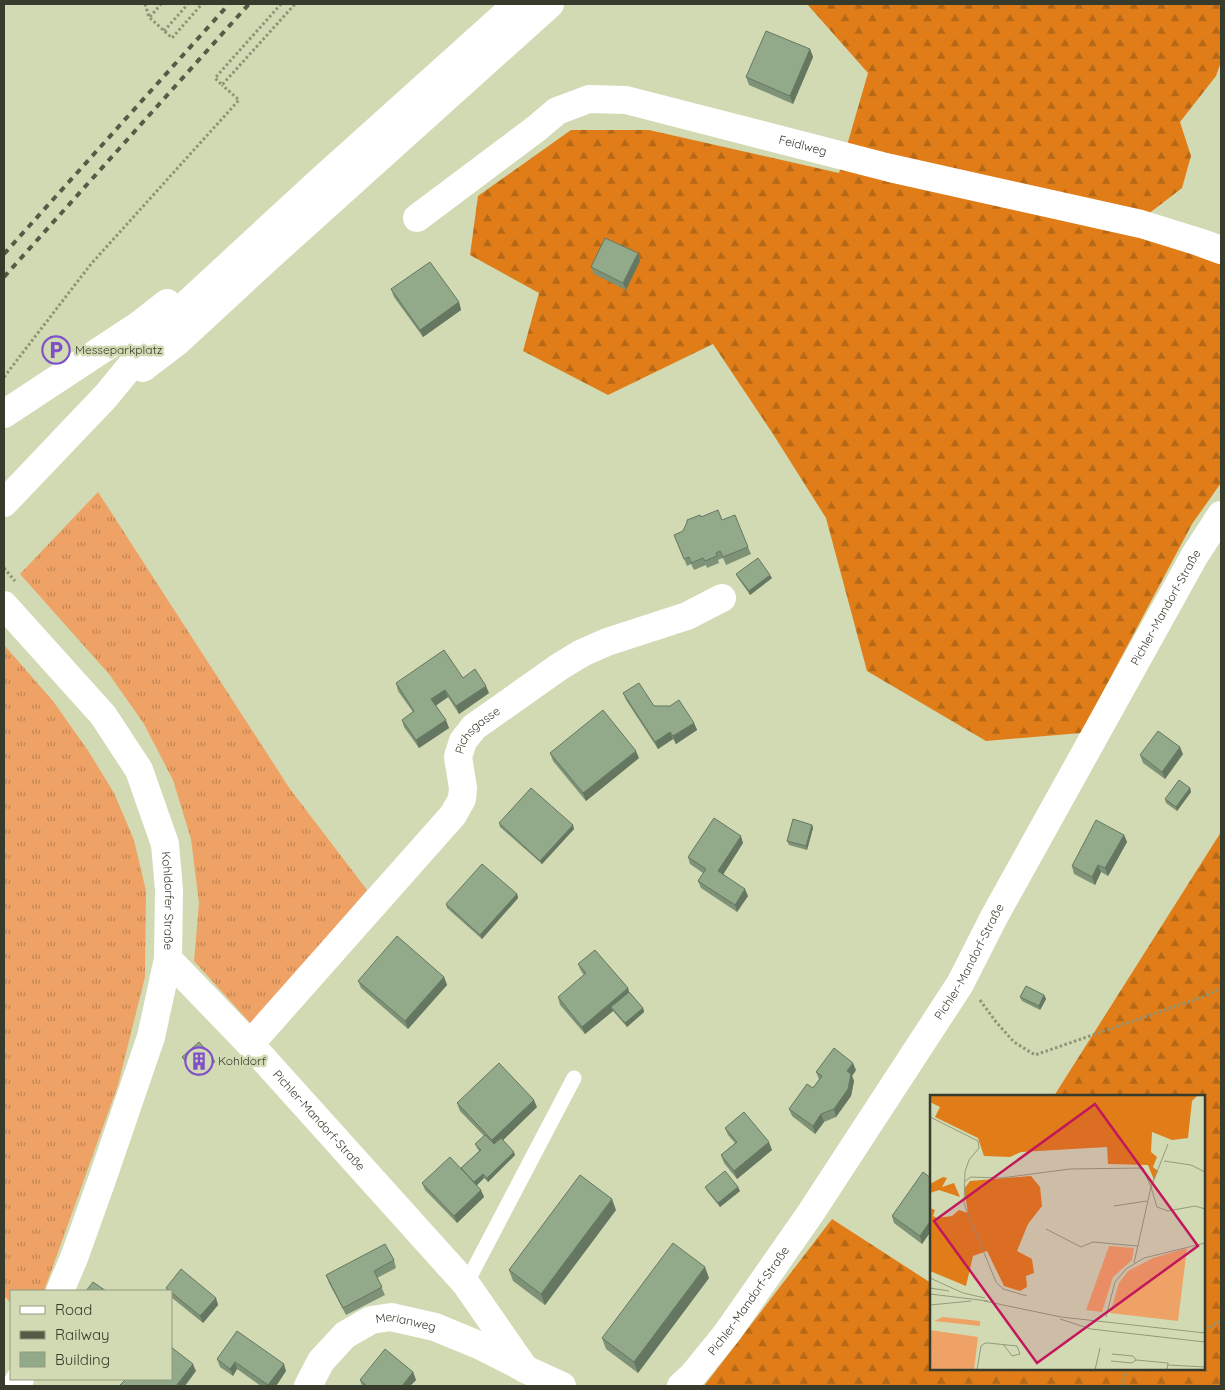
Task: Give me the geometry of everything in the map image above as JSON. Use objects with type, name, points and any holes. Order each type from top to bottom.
[{"type":"street","points":[[4,504],[106,396],[164,325],[517,4]]},
{"type":"street","points":[[106,396],[177,342],[277,249],[550,4]]},
{"type":"street","name":"Feidlweg","points":[[417,218],[557,111],[590,99],[626,100],[890,168],[1141,224],[1221,250]]},
{"type":"street","points":[[4,414],[139,326],[181,291],[211,283]]},
{"type":"street","name":"Pichler-Mandorf-Straße","points":[[681,1386],[693,1375],[727,1332],[810,1214],[960,984],[994,916],[1190,564],[1221,515]]},
{"type":"street","name":"Pichsgasse","points":[[250,1044],[453,815],[462,799],[463,788],[458,757],[463,741],[474,727],[582,653],[607,642],[688,616],[722,598]]},
{"type":"street","name":"Kohldorfer Straße","points":[[4,606],[103,715],[139,770],[165,844],[169,890],[168,959],[151,1037],[103,1177],[60,1290]]},
{"type":"street","name":"Pichler-Mandorf-Straße","points":[[168,959],[250,1044],[466,1284],[529,1377],[562,1386]]},
{"type":"street","name":"Merianweg","points":[[308,1386],[321,1362],[345,1335],[371,1320],[391,1317],[435,1327],[481,1346],[529,1377]]},
{"type":"lane","points":[[466,1284],[574,1078]]},
{"type":"path","points":[[145,4],[150,17],[172,38],[202,4]]},
{"type":"path","points":[[150,17],[161,4]]},
{"type":"path","points":[[164,30],[188,4]]},
{"type":"path","points":[[4,377],[91,264],[238,100],[215,78],[281,4]]},
{"type":"path","points":[[222,85],[295,4]]},
{"type":"path","points":[[4,568],[16,582]]},
{"type":"path","points":[[960,984],[980,1000],[1014,1042],[1035,1055],[1204,996],[1221,988]]},
{"type":"path","points":[[1205,1329],[1221,1321]]},
{"type":"path","points":[[1122,1386],[1126,1370]]},
{"type":"green space","points":[[807,4],[1221,4],[1221,62],[1216,76],[1180,122],[1191,156],[1182,188],[1130,228],[1221,258],[1221,483],[1192,524],[1081,733],[986,741],[867,671],[826,518],[713,344],[608,395],[523,351],[539,293],[470,255],[478,196],[571,130],[649,130],[839,173],[868,73]]},
{"type":"green space","points":[[98,492],[290,789],[367,890],[252,1025],[194,961],[199,903],[191,839],[173,780],[144,724],[109,674],[20,574]]},
{"type":"green space","points":[[4,645],[53,701],[89,752],[114,793],[134,840],[146,891],[145,977],[118,1085],[44,1290],[10,1290],[10,1302],[4,1296]]},
{"type":"green space","points":[[1221,832],[1221,1386],[704,1386],[832,1219],[930,1282],[930,1370],[1205,1370],[1205,1095],[1055,1095]]},
{"type":"building","points":[[766,31],[810,49],[790,96],[746,77]]},
{"type":"building","points":[[605,238],[638,253],[623,283],[591,267]]},
{"type":"building","points":[[430,262],[459,302],[420,330],[391,289]]},
{"type":"building","points":[[718,510],[722,520],[735,515],[748,547],[723,557],[720,551],[716,553],[717,556],[705,561],[703,558],[691,563],[689,557],[684,559],[674,535],[683,531],[687,520]]},
{"type":"building","points":[[758,558],[770,575],[749,591],[736,574]]},
{"type":"building","points":[[444,650],[463,678],[475,669],[486,686],[456,706],[445,690],[431,699],[446,720],[416,740],[402,720],[414,711],[396,683]]},
{"type":"building","points":[[639,683],[654,706],[670,706],[679,700],[694,723],[673,736],[670,732],[655,742],[623,693]]},
{"type":"building","points":[[603,710],[636,751],[583,793],[550,753]]},
{"type":"building","points":[[1158,731],[1180,747],[1162,772],[1140,755]]},
{"type":"building","points":[[1179,780],[1190,788],[1176,807],[1165,799]]},
{"type":"building","points":[[531,788],[573,825],[540,861],[499,823]]},
{"type":"building","points":[[714,818],[741,836],[718,871],[745,889],[735,905],[698,881],[706,869],[688,857]]},
{"type":"building","points":[[793,819],[812,825],[806,846],[787,841]]},
{"type":"building","points":[[1096,820],[1124,835],[1105,868],[1098,865],[1092,877],[1072,866]]},
{"type":"building","points":[[482,864],[517,894],[480,935],[446,904]]},
{"type":"building","points":[[397,936],[444,977],[405,1021],[358,981]]},
{"type":"building","points":[[595,950],[628,988],[582,1027],[558,997],[586,973],[578,964]]},
{"type":"building","points":[[1026,986],[1044,995],[1039,1006],[1020,997]]},
{"type":"building","points":[[629,992],[643,1008],[625,1023],[611,1007]]},
{"type":"building","name":"Kohldorf","points":[[199,1042],[213,1058],[196,1072],[182,1057]]},
{"type":"building","points":[[834,1048],[853,1063],[847,1071],[851,1074],[848,1089],[834,1109],[821,1114],[813,1126],[789,1109],[807,1084],[813,1088],[822,1076],[816,1072]]},
{"type":"building","points":[[499,1063],[534,1100],[492,1140],[457,1103]]},
{"type":"building","points":[[744,1112],[769,1142],[734,1171],[721,1155],[737,1142],[725,1128]]},
{"type":"building","points":[[485,1135],[494,1144],[501,1138],[514,1152],[487,1178],[483,1174],[474,1182],[461,1168],[481,1150],[475,1144]]},
{"type":"building","points":[[450,1157],[481,1190],[454,1216],[422,1183]]},
{"type":"building","points":[[725,1171],[738,1187],[718,1203],[705,1187]]},
{"type":"building","points":[[923,1172],[930,1177],[930,1221],[920,1236],[892,1216]]},
{"type":"building","points":[[580,1175],[612,1199],[541,1294],[509,1270]]},
{"type":"building","points":[[673,1243],[705,1267],[634,1362],[602,1338]]},
{"type":"building","points":[[385,1244],[394,1260],[374,1271],[382,1287],[343,1308],[326,1275]]},
{"type":"building","points":[[181,1269],[216,1298],[200,1316],[172,1293],[172,1290],[166,1288]]},
{"type":"building","points":[[93,1282],[105,1290],[87,1290]]},
{"type":"building","points":[[237,1331],[284,1364],[268,1385],[235,1362],[230,1369],[217,1359]]},
{"type":"building","points":[[172,1348],[193,1364],[176,1386],[120,1385],[125,1380],[172,1380]]},
{"type":"building","points":[[385,1349],[413,1372],[402,1386],[367,1386],[360,1380]]},
{"type":"railway","points":[[4,254],[229,4]]},
{"type":"railway","points":[[4,277],[249,4]]},
{"type":"place","name":"Messeparkplatz","points":[[56,350]]},
{"type":"place","name":"Kohldorf","points":[[199,1061]]}]
